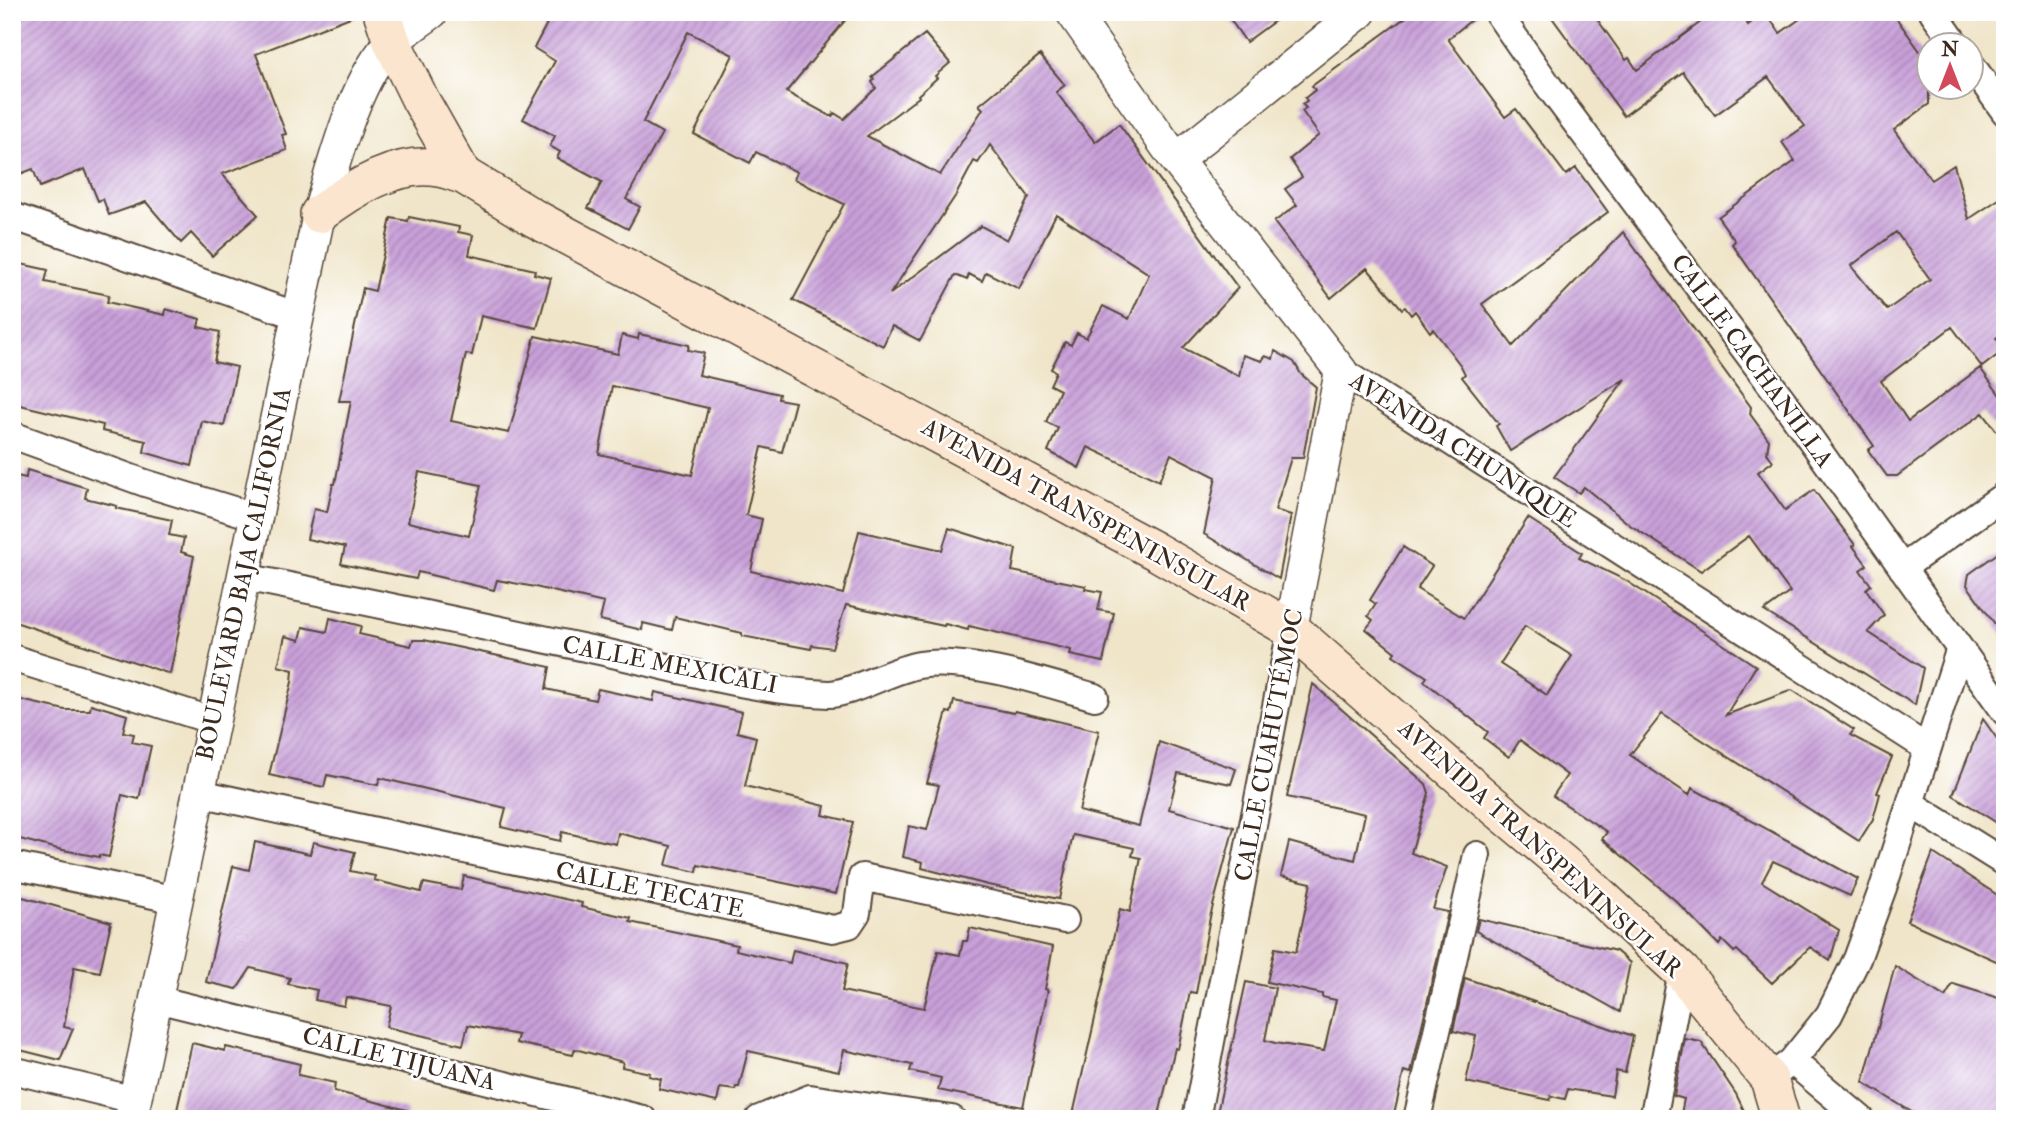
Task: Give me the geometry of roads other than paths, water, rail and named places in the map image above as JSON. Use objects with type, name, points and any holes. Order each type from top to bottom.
[{"type":"main road","points":[[387,27],[463,175]]},
{"type":"main road","points":[[319,214],[348,192],[389,174],[430,167],[463,175]]},
{"type":"main road","name":"AVENIDA TRANSPENINSULAR","points":[[463,175],[534,218],[1155,551],[1291,629],[1586,883],[1682,972],[1780,1070]]},
{"type":"main road","points":[[1780,1070],[1781,1119]]},
{"type":"street","name":"BOULEVARD BAJA CALIFORNIA","points":[[133,1109],[319,214],[341,138],[376,63],[387,27],[432,12]]},
{"type":"street","name":"AVENIDA CHUNIQUE","points":[[1072,12],[1176,160],[1341,371],[1927,748]]},
{"type":"street","points":[[1176,160],[1360,12]]},
{"type":"street","name":"CALLE CACHANILLA","points":[[1497,12],[1784,402],[2005,712]]},
{"type":"street","points":[[1933,12],[1947,32]]},
{"type":"street","points":[[1986,86],[2005,112]]},
{"type":"street","points":[[12,216],[298,316]]},
{"type":"street","name":"CALLE CUAHUTÉMOC","points":[[1196,1119],[1341,371]]},
{"type":"street","points":[[12,435],[145,483],[256,517]]},
{"type":"street","points":[[1902,568],[2005,495]]},
{"type":"street","name":"CALLE MEXICALI","points":[[244,577],[447,618],[747,684],[832,694],[900,670],[919,665],[947,663],[1025,678],[1095,696]]},
{"type":"street","points":[[1861,1119],[1780,1070],[1829,1015],[1857,960],[1911,804],[1959,651]]},
{"type":"street","points":[[12,658],[214,720]]},
{"type":"street","name":"CALLE TECATE","points":[[199,793],[833,929],[849,925],[857,912],[862,877],[1065,920]]},
{"type":"street","points":[[1911,804],[2005,863]]},
{"type":"street","points":[[1417,1119],[1476,855]]},
{"type":"street","points":[[12,865],[177,900]]},
{"type":"street","points":[[1653,1119],[1682,972]]},
{"type":"street","name":"CALLE TIJUANA","points":[[156,999],[643,1119]]},
{"type":"street","points":[[12,1070],[133,1109]]},
{"type":"street","points":[[759,1119],[810,1098],[952,1119]]}]
